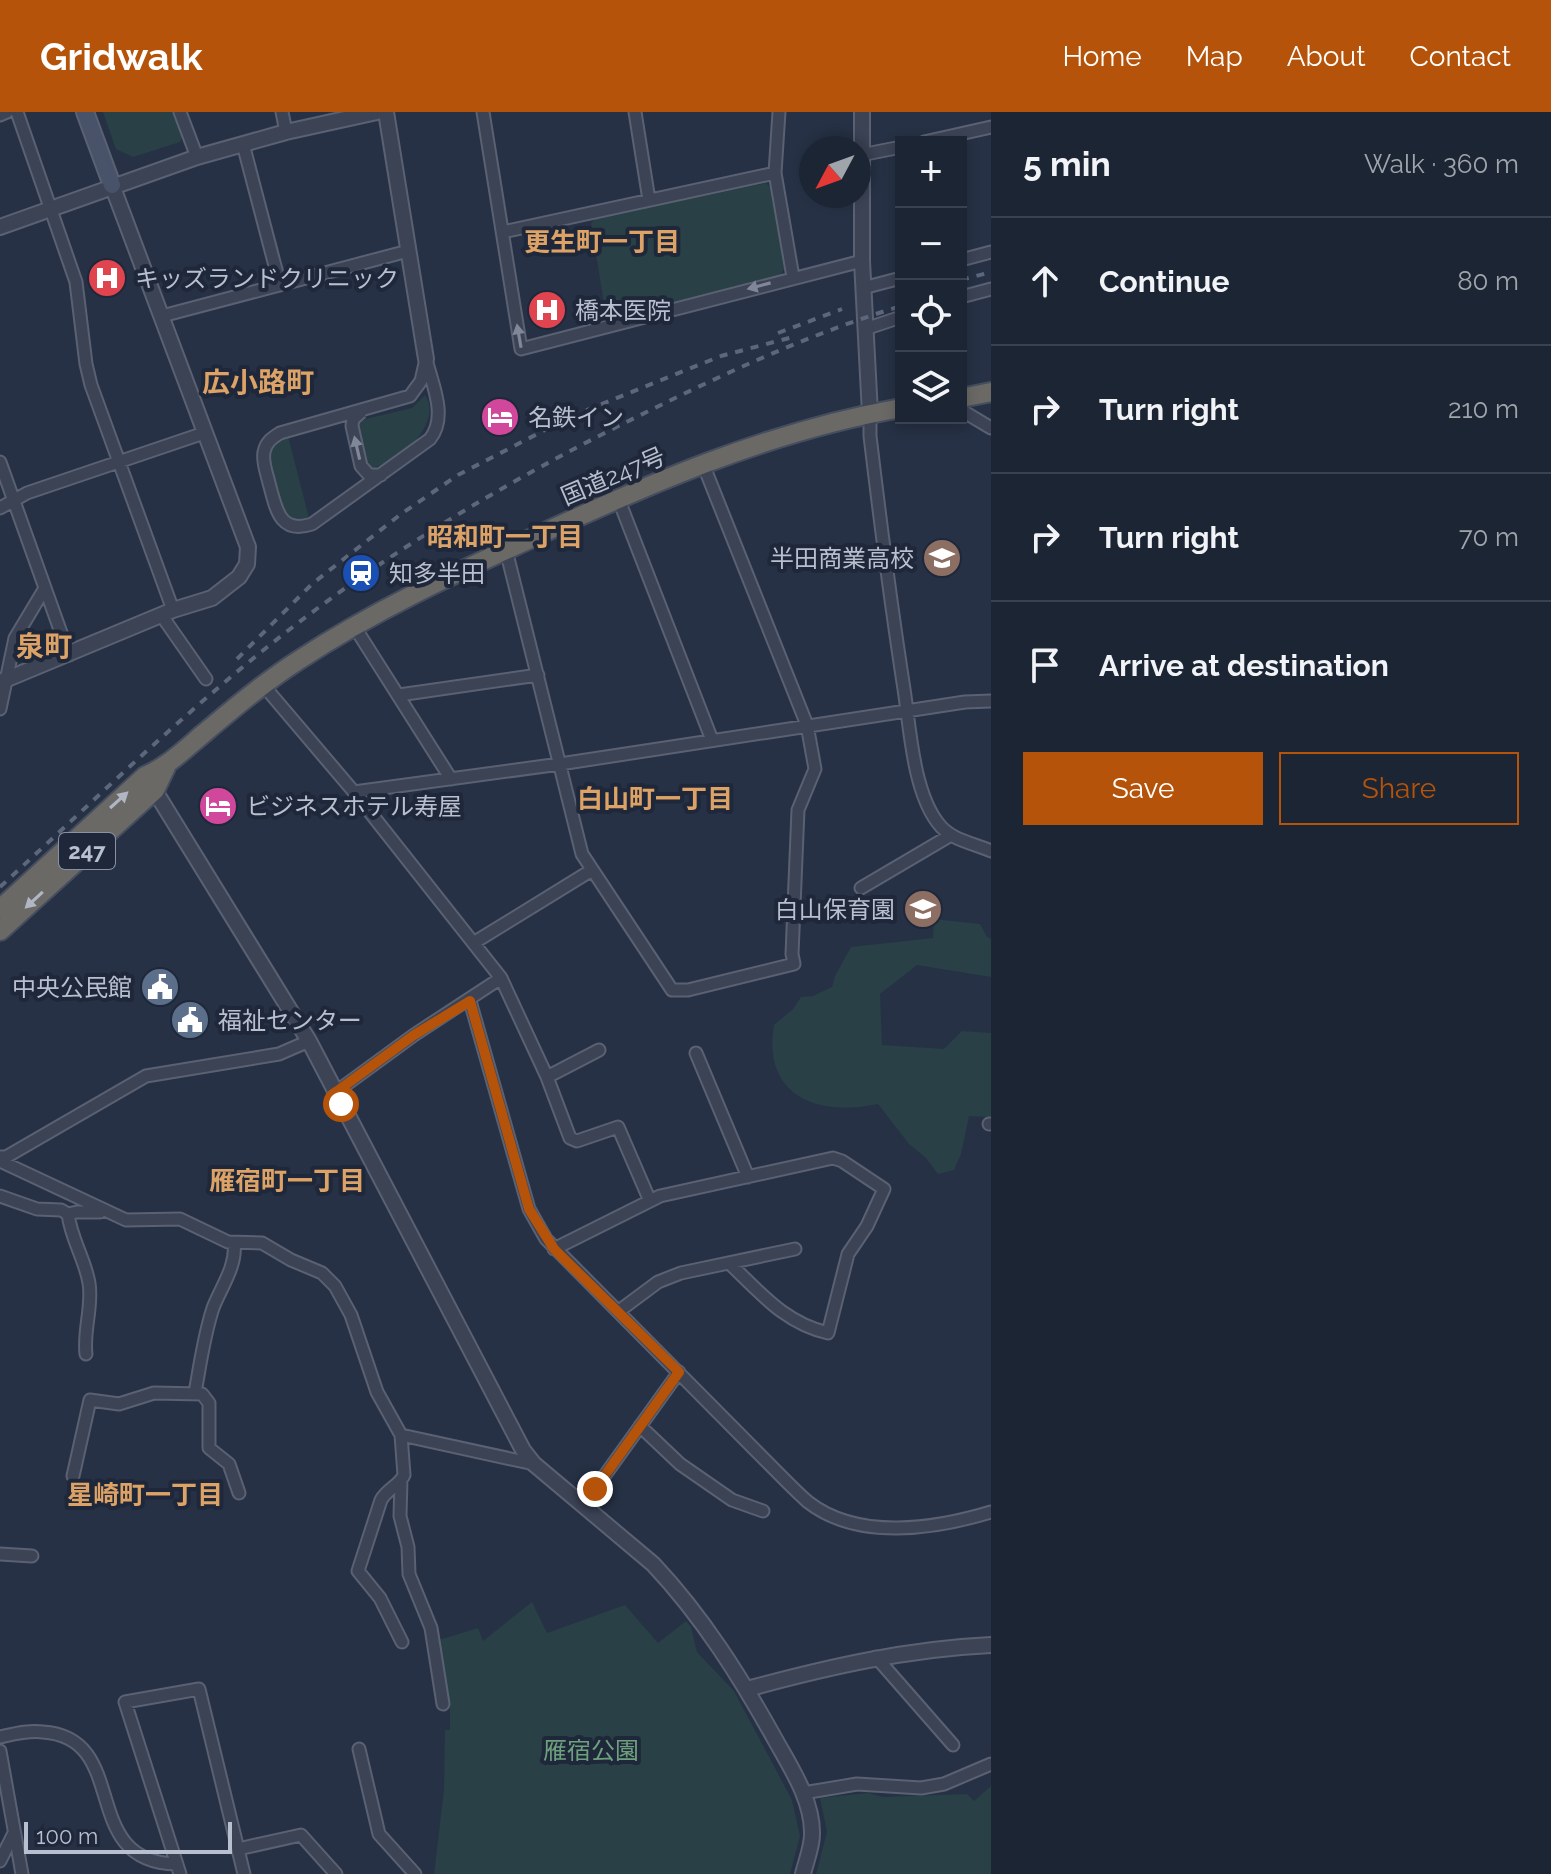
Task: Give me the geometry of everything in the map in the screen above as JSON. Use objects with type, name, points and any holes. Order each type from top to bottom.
[{"type":"highway","points":[[967,397],[991,392]]},
{"type":"highway","name":"国道247号","points":[[0,931],[166,767],[297,661],[354,626],[618,498],[746,447],[895,409]]},
{"type":"highway","name":"国道247号","points":[[0,909],[150,783]]},
{"type":"main road","points":[[85,112],[112,185]]},
{"type":"street","points":[[0,115],[7,112]]},
{"type":"street","points":[[17,112],[76,282],[88,374],[168,613],[206,679]]},
{"type":"street","points":[[180,112],[197,157]]},
{"type":"street","points":[[282,112],[286,132]]},
{"type":"street","points":[[0,227],[197,157],[286,132],[377,112]]},
{"type":"street","points":[[386,112],[426,359],[438,407],[437,429],[422,447],[312,524],[302,528],[291,527],[282,520],[276,509],[263,458],[264,448],[271,438],[410,396],[421,381],[426,359]]},
{"type":"street","points":[[483,112],[521,349],[862,261]]},
{"type":"street","points":[[635,112],[649,200]]},
{"type":"street","points":[[779,112],[775,173],[793,277]]},
{"type":"street","points":[[861,136],[862,112]]},
{"type":"street","points":[[951,136],[991,127]]},
{"type":"street","points":[[243,144],[280,285]]},
{"type":"street","points":[[871,153],[895,148]]},
{"type":"street","points":[[503,232],[775,173]]},
{"type":"street","points":[[4,680],[212,598],[226,590],[247,564],[248,547],[112,185]]},
{"type":"street","points":[[862,208],[870,436],[885,571],[913,752],[930,809],[939,824],[951,835],[991,851]]},
{"type":"street","points":[[162,316],[408,251]]},
{"type":"street","points":[[967,258],[991,252]]},
{"type":"street","points":[[863,288],[895,280]]},
{"type":"street","points":[[967,295],[991,289]]},
{"type":"street","points":[[865,329],[895,319]]},
{"type":"street","points":[[363,411],[353,419],[352,426],[361,466],[369,475],[381,475]]},
{"type":"street","points":[[967,414],[991,428]]},
{"type":"street","points":[[0,508],[27,493],[204,433]]},
{"type":"street","points":[[0,462],[69,655]]},
{"type":"street","points":[[506,550],[582,854],[672,990],[688,990],[794,964],[798,810],[815,769],[807,725],[703,464]]},
{"type":"street","points":[[618,498],[712,740]]},
{"type":"street","points":[[0,709],[15,638],[45,588]]},
{"type":"street","points":[[354,626],[451,779]]},
{"type":"street","points":[[399,695],[538,675]]},
{"type":"street","points":[[264,686],[354,792],[501,978],[547,1077],[570,1138],[577,1141],[618,1127],[650,1201]]},
{"type":"street","points":[[354,792],[560,764],[907,710],[991,701]]},
{"type":"street","points":[[150,783],[309,1041],[523,1450],[534,1464],[661,1573],[700,1619],[747,1689],[803,1793],[812,1832],[803,1874]]},
{"type":"street","points":[[861,888],[951,835]]},
{"type":"street","points":[[475,942],[592,870]]},
{"type":"street","points":[[336,1092],[414,1035],[501,978]]},
{"type":"street","points":[[470,1001],[529,1209],[554,1249],[810,1503],[840,1519],[890,1527],[929,1527],[991,1512]]},
{"type":"street","points":[[0,1159],[146,1076],[279,1054],[309,1041]]},
{"type":"street","points":[[547,1077],[599,1050]]},
{"type":"street","points":[[696,1053],[748,1177]]},
{"type":"street","points":[[554,1249],[660,1196],[833,1158],[884,1189],[867,1226],[848,1254],[828,1333],[808,1328],[786,1316],[729,1263]]},
{"type":"street","points":[[0,1159],[126,1220],[180,1219],[209,1235],[234,1243],[268,1245],[291,1260],[322,1273],[335,1286],[363,1344],[377,1392],[401,1435],[404,1462],[400,1516],[408,1547],[409,1574],[431,1628],[443,1704]]},
{"type":"street","points":[[0,1196],[37,1209],[61,1210],[68,1214],[106,1212]]},
{"type":"street","points":[[68,1214],[89,1283],[84,1342],[86,1354]]},
{"type":"street","points":[[195,1393],[213,1309],[230,1270],[234,1243]]},
{"type":"street","points":[[619,1311],[658,1282],[681,1273],[795,1249]]},
{"type":"street","points":[[595,1489],[679,1372]]},
{"type":"street","points":[[73,1476],[90,1400],[119,1404],[154,1393],[195,1393],[202,1394],[209,1403],[209,1448],[229,1464],[239,1493]]},
{"type":"street","points":[[640,1426],[680,1464],[732,1500],[763,1511]]},
{"type":"street","points":[[401,1435],[534,1464]]},
{"type":"street","points":[[401,1480],[381,1500],[358,1571],[380,1598],[402,1642]]},
{"type":"street","points":[[0,1554],[32,1556]]},
{"type":"street","points":[[747,1689],[876,1657],[946,1647],[991,1645]]},
{"type":"street","points":[[876,1657],[953,1745]]},
{"type":"street","points":[[178,1869],[125,1702],[199,1689],[244,1874]]},
{"type":"street","points":[[0,1737],[47,1732],[73,1741],[92,1761],[114,1824],[125,1843],[153,1862],[178,1869]]},
{"type":"street","points":[[359,1749],[379,1834],[415,1874]]},
{"type":"street","points":[[0,1751],[22,1874]]},
{"type":"street","points":[[803,1793],[857,1784],[921,1788],[944,1784],[991,1764]]},
{"type":"street","points":[[0,1861],[14,1833]]},
{"type":"street","points":[[238,1849],[301,1835],[336,1874]]},
{"type":"green space","points":[[103,112],[173,112],[182,137],[180,142],[133,157],[116,149]]},
{"type":"green space","points":[[766,183],[772,189],[784,269],[781,274],[610,319],[606,316],[591,223],[596,218]]},
{"type":"green space","points":[[425,395],[429,407],[428,419],[413,443],[390,461],[368,468],[356,426],[361,420],[412,408]]},
{"type":"green space","points":[[288,436],[309,518],[300,521],[293,521],[283,511],[269,462],[272,447]]},
{"type":"green space","points":[[934,919],[980,924],[991,939],[991,977],[917,965],[880,994],[882,1045],[944,1049],[962,1031],[991,1033],[991,1117],[969,1116],[961,1154],[954,1170],[938,1174],[926,1158],[909,1144],[878,1104],[835,1107],[816,1104],[799,1096],[786,1085],[777,1070],[773,1050],[774,1025],[793,1009],[801,997],[813,996],[832,987],[851,947],[933,938]]},
{"type":"green space","name":"雁宿公園","points":[[532,1602],[547,1633],[625,1605],[658,1643],[686,1621],[691,1627],[697,1652],[734,1691],[792,1800],[800,1836],[790,1874],[434,1874],[444,1790],[445,1730],[450,1730],[450,1706],[446,1700],[439,1640],[478,1628],[483,1641]]},
{"type":"green space","points":[[991,1786],[991,1874],[816,1874],[827,1832],[820,1798],[868,1793],[883,1797],[967,1794],[974,1801]]},
{"type":"railway","points":[[967,278],[991,272]]},
{"type":"railway","points":[[0,887],[218,688],[294,626],[381,563],[518,479],[613,429],[809,338],[895,308]]},
{"type":"railway","points":[[778,333],[842,309]]},
{"type":"railway","points":[[237,659],[312,584],[401,514],[458,475],[572,416],[721,356],[793,337]]},
{"type":"place","name":"キッズランドクリニック","points":[[107,278]]},
{"type":"place","name":"橋本医院","points":[[547,310]]},
{"type":"place","name":"名鉄イン","points":[[500,417]]},
{"type":"place","name":"半田商業高校","points":[[942,558]]},
{"type":"place","name":"知多半田","points":[[361,573]]},
{"type":"place","name":"ビジネスホテル寿屋","points":[[218,806]]},
{"type":"place","name":"白山保育園","points":[[923,909]]},
{"type":"place","name":"中央公民館","points":[[160,987]]},
{"type":"place","name":"福祉センター","points":[[190,1020]]},
{"type":"district","name":"更生町一丁目","points":[[602,242]]},
{"type":"district","name":"広小路町","points":[[258,382]]},
{"type":"district","name":"昭和町一丁目","points":[[505,537]]},
{"type":"district","name":"泉町","points":[[44,646]]},
{"type":"district","name":"白山町一丁目","points":[[655,799]]},
{"type":"district","name":"雁宿町一丁目","points":[[287,1181]]},
{"type":"district","name":"星崎町一丁目","points":[[145,1495]]},
{"type":"route","points":[[341,1104],[336,1092],[414,1035],[470,1001],[529,1209],[536,1224],[554,1249],[679,1372],[595,1489]]}]
